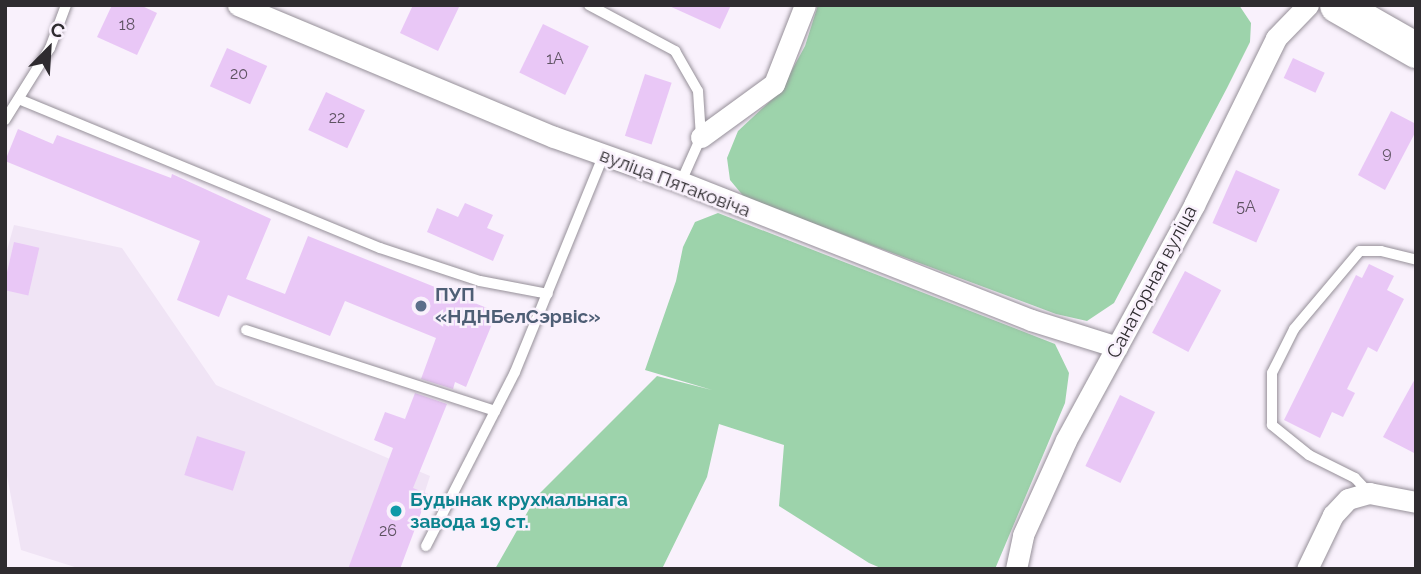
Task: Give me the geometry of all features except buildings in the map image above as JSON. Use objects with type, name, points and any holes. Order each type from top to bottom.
[{"type":"main road","points":[[1337,5],[1416,50]]},
{"type":"street","name":"вуліца Пятаковіча","points":[[238,5],[604,154],[1018,315],[1117,347]]},
{"type":"street","points":[[701,137],[774,84],[805,5]]},
{"type":"street","name":"Санаторная вуліца","points":[[1016,569],[1023,535],[1039,500],[1276,38],[1308,5]]},
{"type":"street","points":[[1307,569],[1332,515],[1348,499],[1369,493],[1416,502]]},
{"type":"lane","points":[[5,120],[21,100],[50,48],[66,5]]},
{"type":"lane","points":[[589,5],[675,51],[698,91],[701,137],[681,182]]},
{"type":"lane","points":[[21,100],[380,248],[480,281],[548,295]]},
{"type":"lane","points":[[426,546],[495,411],[548,295],[604,154]]},
{"type":"lane","points":[[1369,493],[1355,478],[1309,455],[1272,425],[1272,373],[1294,329],[1360,251],[1381,251],[1416,260]]},
{"type":"lane","points":[[246,330],[495,411]]},
{"type":"shaded area","points":[[14,225],[122,248],[216,385],[430,476],[400,569],[81,569],[21,550],[5,465],[5,257]]},
{"type":"green space","points":[[818,5],[1239,5],[1251,23],[1250,42],[1114,303],[1087,321],[1056,314],[745,198],[730,180],[727,158],[738,131],[780,92],[805,46]]},
{"type":"green space","points":[[718,213],[1055,344],[1069,373],[1065,403],[995,569],[883,569],[869,563],[779,506],[784,445],[719,424],[707,477],[662,569],[495,569],[536,497],[657,376],[712,390],[645,370],[676,281],[683,247],[695,222]]},
{"type":"place","name":"ПУП «НДНБелСэрвіс»","points":[[421,306]]},
{"type":"place","name":"Будынак крухмальнага завода 19 ст.","points":[[396,511]]}]
